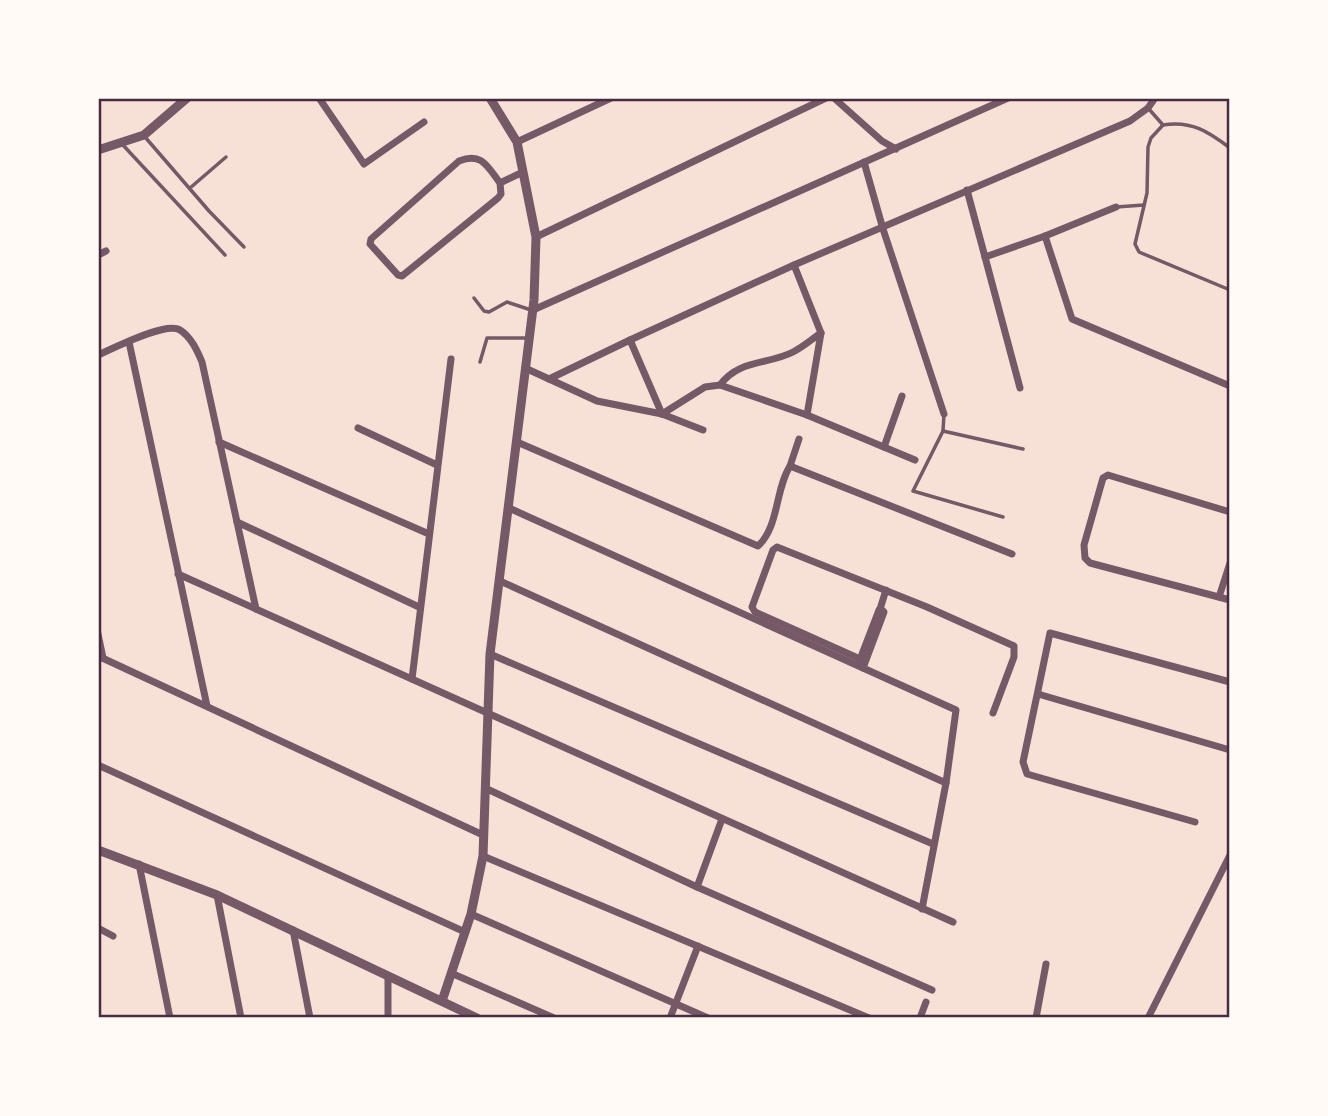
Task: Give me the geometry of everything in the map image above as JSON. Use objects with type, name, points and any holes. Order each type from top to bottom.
[{"type":"street","points":[[98,150],[144,135],[187,98]]},
{"type":"street","points":[[319,98],[364,164],[424,122]]},
{"type":"street","points":[[442,1002],[471,914],[483,856],[491,654],[533,310],[536,237],[517,142],[490,98]]},
{"type":"street","points":[[517,142],[611,98]]},
{"type":"street","points":[[536,237],[827,98]]},
{"type":"street","points":[[834,98],[882,141],[896,149]]},
{"type":"street","points":[[533,310],[1008,98]]},
{"type":"street","points":[[549,379],[794,265],[1129,121],[1148,108],[1155,98]]},
{"type":"street","points":[[470,157],[478,158],[500,183],[501,194],[498,198],[402,276],[398,275],[370,244],[371,239],[459,161],[470,157]]},
{"type":"street","points":[[864,162],[883,229],[944,414]]},
{"type":"street","points":[[500,183],[523,172]]},
{"type":"street","points":[[967,190],[1020,387]]},
{"type":"street","points":[[985,257],[1116,207]]},
{"type":"street","points":[[1045,236],[1072,320],[1230,386]]},
{"type":"street","points":[[794,265],[821,333],[807,415]]},
{"type":"street","points":[[98,355],[165,328],[174,327],[186,335],[202,362],[256,608]]},
{"type":"street","points":[[720,385],[726,377],[744,365],[792,352],[821,333]]},
{"type":"street","points":[[630,340],[662,414]]},
{"type":"street","points":[[129,342],[207,706]]},
{"type":"street","points":[[412,679],[451,359]]},
{"type":"street","points":[[525,368],[597,401],[662,414],[703,430]]},
{"type":"street","points":[[662,414],[705,387],[720,385],[807,415],[915,460]]},
{"type":"street","points":[[884,447],[902,396]]},
{"type":"street","points":[[358,428],[438,465]]},
{"type":"street","points":[[517,442],[758,546],[766,538],[783,476],[790,466],[799,439]]},
{"type":"street","points":[[219,442],[429,534]]},
{"type":"street","points":[[790,466],[1012,554]]},
{"type":"street","points":[[1230,512],[1108,475],[1103,478],[1084,545],[1085,558],[1090,563],[1230,600]]},
{"type":"street","points":[[509,508],[862,661]]},
{"type":"street","points":[[237,522],[419,607]]},
{"type":"street","points":[[922,909],[946,783],[956,710],[862,661],[755,612],[752,602],[773,550],[777,547],[886,590],[1014,646],[1014,657],[993,713]]},
{"type":"street","points":[[1219,597],[1230,563]]},
{"type":"street","points":[[178,573],[953,922]]},
{"type":"street","points":[[499,581],[946,783]]},
{"type":"street","points":[[862,661],[886,590]]},
{"type":"street","points":[[1195,822],[1027,774],[1023,762],[1050,633],[1230,682]]},
{"type":"street","points":[[98,634],[100,657],[483,835]]},
{"type":"street","points":[[491,654],[933,844]]},
{"type":"street","points":[[1038,694],[1230,750]]},
{"type":"street","points":[[98,765],[465,932]]},
{"type":"street","points":[[485,788],[697,887],[932,990]]},
{"type":"street","points":[[697,887],[722,819]]},
{"type":"street","points":[[98,850],[217,895],[477,1018]]},
{"type":"street","points":[[1148,1018],[1230,855]]},
{"type":"street","points":[[483,856],[869,1018]]},
{"type":"street","points":[[139,864],[170,1018]]},
{"type":"street","points":[[217,895],[241,1018]]},
{"type":"street","points":[[471,914],[708,1018]]},
{"type":"street","points":[[98,928],[113,936]]},
{"type":"street","points":[[293,930],[310,1018]]},
{"type":"street","points":[[670,1018],[698,946]]},
{"type":"street","points":[[1036,1018],[1046,964]]},
{"type":"street","points":[[451,973],[554,1018]]},
{"type":"street","points":[[388,976],[388,1018]]},
{"type":"street","points":[[920,1018],[926,1002]]},
{"type":"lane","points":[[1148,108],[1163,125]]},
{"type":"lane","points":[[1230,148],[1204,130],[1188,124],[1163,125],[1151,138],[1148,147],[1147,193],[1135,244],[1139,252],[1230,290]]},
{"type":"lane","points":[[144,135],[244,247]]},
{"type":"lane","points":[[122,144],[226,255]]},
{"type":"lane","points":[[190,188],[226,157]]},
{"type":"lane","points":[[1116,207],[1144,205]]},
{"type":"lane","points":[[474,298],[484,311],[489,312],[507,302],[533,310]]},
{"type":"lane","points":[[480,362],[487,338],[529,338]]},
{"type":"lane","points":[[944,414],[943,431],[913,491],[1003,517]]},
{"type":"lane","points":[[943,431],[1023,449]]}]
